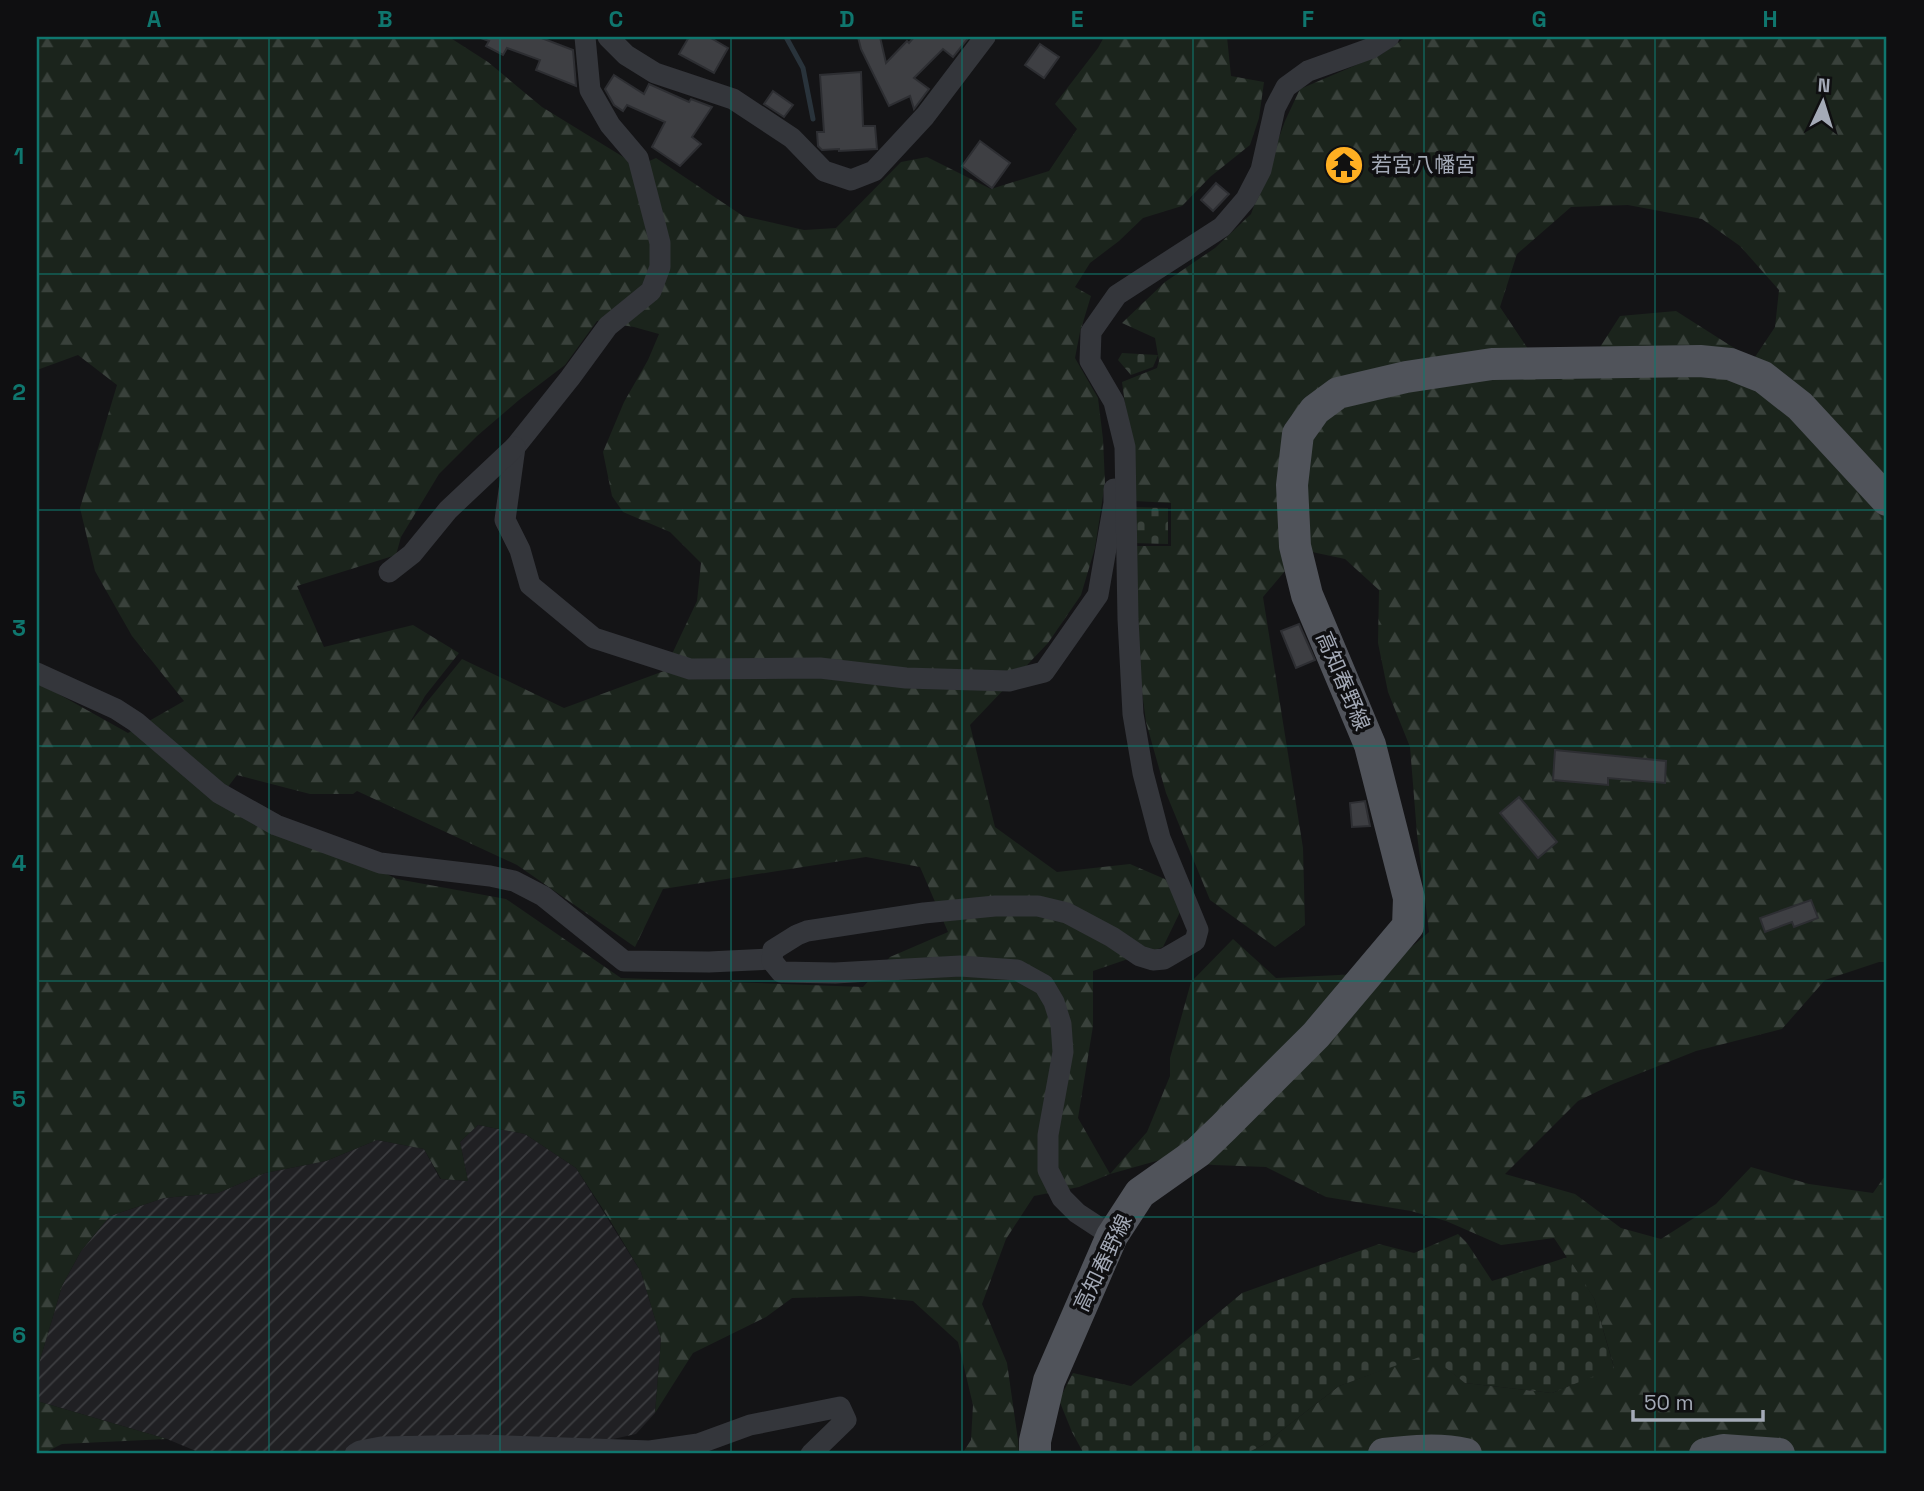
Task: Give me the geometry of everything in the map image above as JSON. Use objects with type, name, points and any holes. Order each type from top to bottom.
[{"type":"main road","name":"高知春野線","points":[[1035,1454],[1035,1441],[1049,1381],[1112,1236],[1140,1193],[1198,1152],[1317,1035],[1408,926],[1409,898],[1370,745],[1307,595],[1295,546],[1292,485],[1298,434],[1315,410],[1338,393],[1406,377],[1492,364],[1700,361],[1730,364],[1763,377],[1800,406],[1887,500]]},
{"type":"main road","points":[[1384,1454],[1448,1450],[1466,1454]]},
{"type":"main road","points":[[1705,1454],[1723,1450],[1779,1454]]},
{"type":"street","points":[[389,572],[412,554],[448,510],[515,447],[608,326],[651,291],[660,267],[660,243],[638,158],[610,125],[590,90],[585,37]]},
{"type":"street","points":[[608,37],[626,55],[655,73],[733,99],[792,138],[824,171],[852,180],[874,171],[925,116],[985,37]]},
{"type":"street","points":[[1112,1236],[1077,1213],[1062,1198],[1048,1170],[1048,1135],[1063,1052],[1054,1002],[1044,985],[1017,970],[960,966],[835,973],[781,972],[772,959],[773,950],[807,931],[924,913],[995,906],[1038,906],[1067,913],[1112,937],[1140,956],[1153,960],[1164,959],[1195,941],[1198,930],[1160,838],[1143,773],[1133,714],[1128,619],[1125,447],[1114,402],[1090,360],[1091,332],[1117,295],[1222,227],[1246,199],[1261,170],[1275,108],[1286,87],[1308,71],[1372,48],[1390,37]]},
{"type":"street","points":[[515,447],[505,520],[520,550],[530,585],[594,638],[690,668],[820,668],[906,678],[1009,681],[1044,672],[1098,595],[1114,503],[1114,402]]},
{"type":"street","points":[[37,673],[116,709],[136,722],[219,793],[276,825],[380,863],[514,881],[544,896],[624,961],[709,962],[772,959]]},
{"type":"street","points":[[355,1454],[381,1447],[406,1446],[650,1451],[698,1444],[750,1424],[840,1407],[846,1420],[811,1454]]},
{"type":"shaded area","points":[[478,1125],[525,1134],[576,1168],[641,1272],[661,1339],[655,1413],[636,1434],[604,1441],[606,1454],[203,1454],[167,1439],[37,1401],[37,1370],[62,1286],[81,1251],[110,1216],[164,1198],[218,1193],[265,1173],[326,1161],[377,1140],[424,1149],[440,1179],[468,1181],[460,1142]]},
{"type":"green space","points":[[37,37],[449,37],[488,62],[542,107],[638,166],[656,158],[743,216],[804,230],[836,228],[901,162],[927,157],[991,189],[1049,171],[1077,129],[1055,104],[1104,37],[1227,37],[1231,76],[1264,82],[1259,118],[1250,145],[1210,177],[1182,206],[1143,218],[1090,263],[1075,287],[1091,296],[1075,358],[1098,398],[1103,439],[1105,483],[1095,548],[1081,595],[1048,643],[970,725],[995,827],[1057,872],[1130,864],[1167,880],[1182,908],[1163,947],[1093,971],[1093,1026],[1078,1118],[1110,1174],[1079,1187],[1034,1196],[1006,1239],[982,1304],[1007,1363],[1019,1454],[962,1454],[971,1440],[973,1405],[958,1342],[913,1301],[861,1296],[792,1298],[766,1317],[693,1353],[655,1413],[661,1339],[641,1272],[608,1217],[576,1168],[525,1134],[478,1125],[460,1142],[468,1181],[441,1179],[424,1149],[377,1140],[326,1161],[265,1173],[218,1193],[164,1198],[110,1216],[81,1251],[62,1286],[37,1370],[37,682],[128,733],[184,701],[132,636],[95,571],[80,508],[117,385],[78,355],[37,370]],"holes":[[[597,321],[659,334],[648,360],[624,402],[603,452],[612,496],[623,512],[670,532],[701,563],[697,601],[664,671],[564,708],[462,659],[409,724],[425,696],[459,653],[413,625],[324,647],[297,586],[396,555],[401,537],[439,474],[477,436],[565,365]],[[237,775],[310,794],[353,794],[357,791],[517,865],[635,947],[663,889],[866,857],[920,867],[948,932],[890,957],[863,987],[621,978],[506,899],[397,879],[221,796]]]},
{"type":"green space","points":[[1406,37],[1887,37],[1887,962],[1879,962],[1825,980],[1782,1029],[1696,1051],[1578,1101],[1505,1174],[1575,1194],[1621,1228],[1661,1239],[1716,1204],[1751,1167],[1809,1184],[1873,1193],[1887,1173],[1887,1454],[1245,1454],[1263,1445],[1339,1386],[1428,1353],[1465,1383],[1552,1393],[1614,1367],[1594,1298],[1554,1238],[1501,1245],[1446,1221],[1411,1211],[1326,1197],[1266,1167],[1160,1160],[1110,1174],[1147,1132],[1170,1076],[1170,1058],[1191,982],[1233,939],[1276,978],[1381,973],[1429,932],[1410,747],[1388,692],[1378,643],[1379,590],[1345,559],[1312,552],[1296,558],[1263,597],[1303,848],[1305,925],[1275,947],[1210,900],[1166,793],[1146,722],[1136,647],[1131,546],[1171,546],[1171,503],[1134,501],[1131,447],[1122,382],[1157,368],[1159,361],[1155,338],[1122,323],[1165,282],[1215,248],[1251,214],[1285,121],[1300,89],[1382,54]],"holes":[[[1628,205],[1702,219],[1740,246],[1779,290],[1775,327],[1753,360],[1676,311],[1620,316],[1586,369],[1530,352],[1500,307],[1517,254],[1571,207]]]},
{"type":"green space","points":[[1122,353],[1158,355],[1153,367],[1131,375],[1118,360]]},
{"type":"green space","points":[[1130,507],[1168,508],[1168,544],[1131,543]]},
{"type":"green space","points":[[1458,1234],[1492,1281],[1568,1257],[1594,1298],[1614,1368],[1552,1393],[1465,1383],[1428,1354],[1339,1386],[1263,1445],[1245,1454],[1084,1454],[1059,1400],[1073,1373],[1131,1386],[1242,1293],[1379,1244],[1414,1253]]},
{"type":"green space","points":[[37,1401],[167,1439],[62,1444],[37,1454]]},
{"type":"building","points":[[481,37],[539,37],[573,50],[576,86],[536,70],[540,60],[507,48],[503,55],[486,46],[489,41]]},
{"type":"building","points":[[689,37],[709,37],[728,48],[714,73],[679,54]]},
{"type":"building","points":[[858,37],[880,37],[886,63],[914,37],[969,37],[953,57],[943,49],[914,78],[929,89],[914,109],[910,96],[889,106],[861,49]]},
{"type":"building","points":[[1040,44],[1059,57],[1044,78],[1025,65]]},
{"type":"building","points":[[861,72],[863,126],[875,126],[877,149],[822,150],[818,146],[817,132],[824,132],[820,75]]},
{"type":"building","points":[[614,75],[644,94],[649,84],[689,102],[691,99],[712,107],[692,137],[701,144],[680,166],[652,147],[665,122],[627,105],[623,111],[614,105],[605,89]]},
{"type":"building","points":[[773,91],[793,105],[784,117],[764,104]]},
{"type":"building","points":[[980,141],[1010,163],[992,188],[962,166]]},
{"type":"building","points":[[1216,183],[1229,194],[1213,211],[1201,200]]},
{"type":"building","points":[[1299,624],[1315,660],[1296,668],[1281,631]]},
{"type":"building","points":[[1555,750],[1666,761],[1665,783],[1608,778],[1608,785],[1553,780]]},
{"type":"building","points":[[1519,797],[1557,842],[1538,858],[1500,813]]},
{"type":"building","points":[[1365,801],[1370,826],[1352,827],[1350,803]]},
{"type":"building","points":[[1811,900],[1818,918],[1794,927],[1792,922],[1765,932],[1760,918]]},
{"type":"waterway","points":[[786,37],[803,68],[813,119]]},
{"type":"place","name":"若宮八幡宮","points":[[1344,165]]}]
